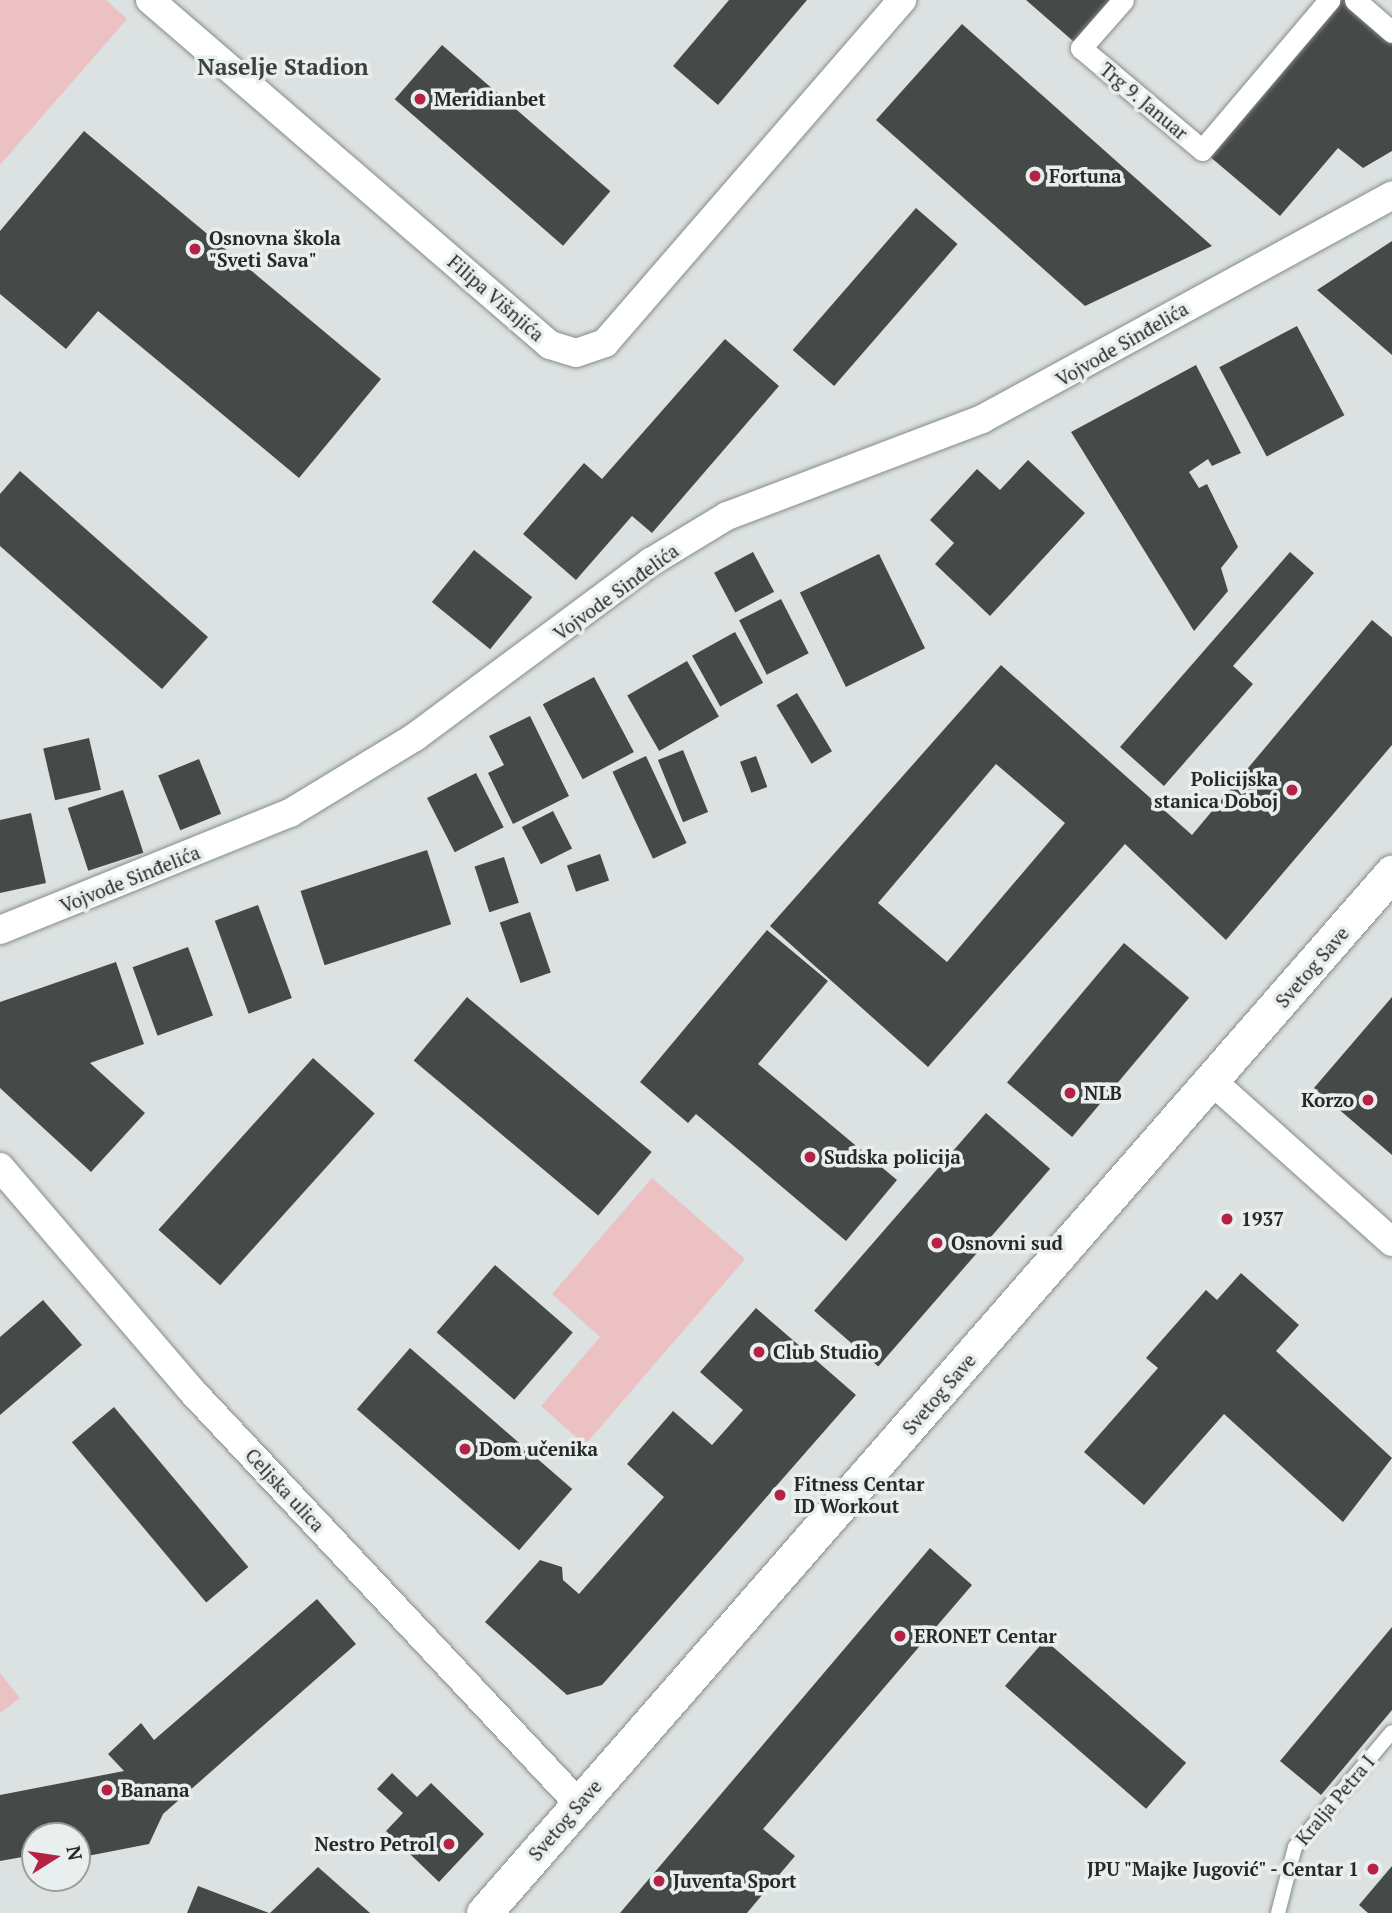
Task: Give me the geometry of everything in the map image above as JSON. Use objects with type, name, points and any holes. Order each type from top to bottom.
[{"type":"street","name":"Filipa Višnjića","points":[[150,0],[550,345],[576,353],[605,343],[902,0]]},
{"type":"street","name":"Trg 9. Januar","points":[[1123,0],[1081,48],[1202,150],[1329,0]]},
{"type":"street","points":[[1355,0],[1392,32]]},
{"type":"street","name":"Vojvode Sinđelića","points":[[0,930],[290,813],[455,710],[650,562],[727,516],[982,419],[1392,195]]},
{"type":"street","name":"Svetog Save","points":[[484,1913],[1213,1082],[1392,873]]},
{"type":"street","points":[[1213,1082],[1392,1242]]},
{"type":"street","name":"Celjska ulica","points":[[0,1167],[190,1389],[579,1804]]},
{"type":"lane","name":"Kralja Petra I","points":[[1278,1913],[1295,1847],[1392,1732]]},
{"type":"shaded area","points":[[0,0],[106,0],[127,19],[0,165]]},
{"type":"shaded area","points":[[652,1178],[745,1259],[585,1445],[541,1406],[600,1337],[552,1294]]},
{"type":"shaded area","points":[[0,1673],[20,1698],[0,1713]]},
{"type":"building","points":[[729,0],[807,0],[718,105],[673,66]]},
{"type":"building","points":[[1026,0],[1123,0],[1081,48]]},
{"type":"building","points":[[1329,0],[1355,0],[1392,32],[1392,151],[1363,168],[1338,148],[1280,216],[1202,150]]},
{"type":"building","points":[[962,24],[1212,246],[1085,306],[876,120]]},
{"type":"building","points":[[442,45],[610,191],[563,246],[395,99]]},
{"type":"building","points":[[84,131],[381,379],[299,478],[98,311],[66,349],[0,294],[0,231]]},
{"type":"building","points":[[916,208],[958,244],[834,386],[793,350]]},
{"type":"building","points":[[1392,241],[1392,355],[1317,290]]},
{"type":"building","points":[[1297,326],[1344,415],[1267,456],[1219,367]]},
{"type":"building","points":[[725,339],[779,386],[652,533],[632,516],[576,580],[523,534],[584,463],[602,479]]},
{"type":"building","points":[[1196,365],[1241,453],[1212,466],[1208,459],[1189,472],[1199,488],[1207,484],[1238,547],[1221,568],[1228,591],[1194,631],[1071,432]]},
{"type":"building","points":[[1028,460],[1085,513],[990,616],[935,564],[954,543],[930,520],[977,469],[1000,490]]},
{"type":"building","points":[[20,471],[208,637],[162,689],[0,546],[0,494]]},
{"type":"building","points":[[474,550],[532,597],[490,649],[432,602]]},
{"type":"building","points":[[753,552],[774,592],[735,612],[714,573]]},
{"type":"building","points":[[1290,552],[1314,573],[1233,666],[1253,684],[1164,786],[1120,747]]},
{"type":"building","points":[[879,554],[925,648],[846,687],[800,593]]},
{"type":"building","points":[[781,599],[809,653],[767,675],[739,620]]},
{"type":"building","points":[[1372,620],[1392,637],[1392,745],[1226,940],[1125,844],[928,1067],[770,926],[1001,665],[1192,835]],"holes":[[[996,764],[1065,823],[947,962],[878,903]]]},
{"type":"building","points":[[735,632],[763,683],[720,706],[692,656]]},
{"type":"building","points":[[687,661],[719,716],[659,751],[627,696]]},
{"type":"building","points":[[594,677],[634,752],[583,779],[543,704]]},
{"type":"building","points":[[797,693],[832,751],[811,764],[776,705]]},
{"type":"building","points":[[530,716],[569,796],[513,824],[488,773],[504,765],[489,736]]},
{"type":"building","points":[[89,738],[101,790],[55,800],[43,749]]},
{"type":"building","points":[[683,750],[708,812],[683,822],[658,760]]},
{"type":"building","points":[[646,756],[687,843],[653,859],[612,772]]},
{"type":"building","points":[[756,756],[767,787],[751,793],[740,762]]},
{"type":"building","points":[[199,759],[221,814],[180,830],[158,775]]},
{"type":"building","points":[[476,773],[504,827],[455,852],[427,798]]},
{"type":"building","points":[[123,790],[143,853],[88,871],[68,808]]},
{"type":"building","points":[[553,811],[572,848],[541,864],[522,827]]},
{"type":"building","points":[[31,813],[46,883],[0,893],[0,820]]},
{"type":"building","points":[[427,850],[451,924],[325,965],[301,891]]},
{"type":"building","points":[[600,854],[609,880],[576,892],[567,865]]},
{"type":"building","points":[[504,857],[519,903],[489,912],[475,867]]},
{"type":"building","points":[[258,905],[292,998],[249,1014],[215,921]]},
{"type":"building","points":[[530,912],[551,973],[521,983],[500,922]]},
{"type":"building","points":[[767,930],[828,981],[758,1064],[897,1180],[846,1241],[696,1114],[688,1123],[640,1082]]},
{"type":"building","points":[[1124,943],[1189,998],[1072,1137],[1007,1082]]},
{"type":"building","points":[[188,947],[213,1016],[158,1036],[133,967]]},
{"type":"building","points":[[116,962],[144,1044],[90,1063],[145,1113],[91,1172],[0,1088],[0,1002]]},
{"type":"building","points":[[467,997],[652,1152],[598,1215],[414,1061]]},
{"type":"building","points":[[1392,997],[1392,1155],[1314,1088]]},
{"type":"building","points":[[313,1058],[375,1114],[220,1285],[158,1230]]},
{"type":"building","points":[[986,1113],[1050,1169],[878,1366],[814,1311]]},
{"type":"building","points":[[495,1265],[573,1333],[514,1400],[437,1332]]},
{"type":"building","points":[[1241,1273],[1299,1325],[1276,1351],[1392,1458],[1343,1522],[1224,1414],[1144,1505],[1084,1452],[1158,1368],[1146,1358],[1206,1290],[1217,1300]]},
{"type":"building","points":[[43,1300],[82,1345],[0,1415],[0,1337]]},
{"type":"building","points":[[756,1308],[856,1395],[602,1685],[567,1695],[485,1622],[540,1560],[562,1567],[563,1580],[579,1594],[664,1497],[627,1464],[673,1411],[712,1445],[743,1410],[700,1372]]},
{"type":"building","name":"Dom učenika","points":[[410,1348],[572,1489],[519,1550],[357,1409]]},
{"type":"building","points":[[114,1407],[248,1567],[206,1602],[72,1442]]},
{"type":"building","points":[[930,1548],[972,1585],[763,1829],[795,1856],[747,1913],[620,1913]]},
{"type":"building","points":[[317,1599],[356,1644],[163,1814],[149,1844],[91,1855],[91,1822],[21,1822],[21,1857],[0,1861],[0,1795],[124,1771],[108,1754],[141,1723],[154,1740]]},
{"type":"building","points":[[1392,1627],[1392,1710],[1321,1795],[1280,1761]]},
{"type":"building","points":[[1045,1640],[1186,1763],[1146,1809],[1005,1686]]},
{"type":"building","points":[[392,1773],[417,1797],[431,1783],[484,1834],[439,1882],[386,1831],[403,1813],[377,1789]]},
{"type":"building","points":[[1392,1866],[1392,1913],[1368,1913],[1359,1905]]},
{"type":"building","points":[[318,1867],[370,1913],[270,1913]]},
{"type":"building","points":[[198,1886],[269,1913],[187,1913]]},
{"type":"place","name":"Meridianbet","points":[[420,99]]},
{"type":"place","name":"Fortuna","points":[[1035,176]]},
{"type":"place","name":"Osnovna škola \"Sveti Sava\"","points":[[195,249]]},
{"type":"place","name":"Policijska stanica Doboj","points":[[1292,790]]},
{"type":"place","name":"NLB","points":[[1070,1093]]},
{"type":"place","name":"Korzo","points":[[1368,1100]]},
{"type":"place","name":"Sudska policija","points":[[810,1157]]},
{"type":"place","name":"1937","points":[[1227,1219]]},
{"type":"place","name":"Osnovni sud","points":[[937,1243]]},
{"type":"place","name":"Club Studio","points":[[759,1352]]},
{"type":"place","name":"Dom učenika","points":[[465,1449]]},
{"type":"place","name":"Fitness Centar ID Workout","points":[[780,1495]]},
{"type":"place","name":"ERONET Centar","points":[[900,1636]]},
{"type":"place","name":"Banana","points":[[107,1790]]},
{"type":"place","name":"Nestro Petrol","points":[[449,1844]]},
{"type":"place","name":"JPU \"Majke Jugović\" - Centar 1","points":[[1373,1869]]},
{"type":"place","name":"Juventa Sport","points":[[659,1881]]},
{"type":"district","name":"Naselje Stadion","points":[[283,67]]}]
